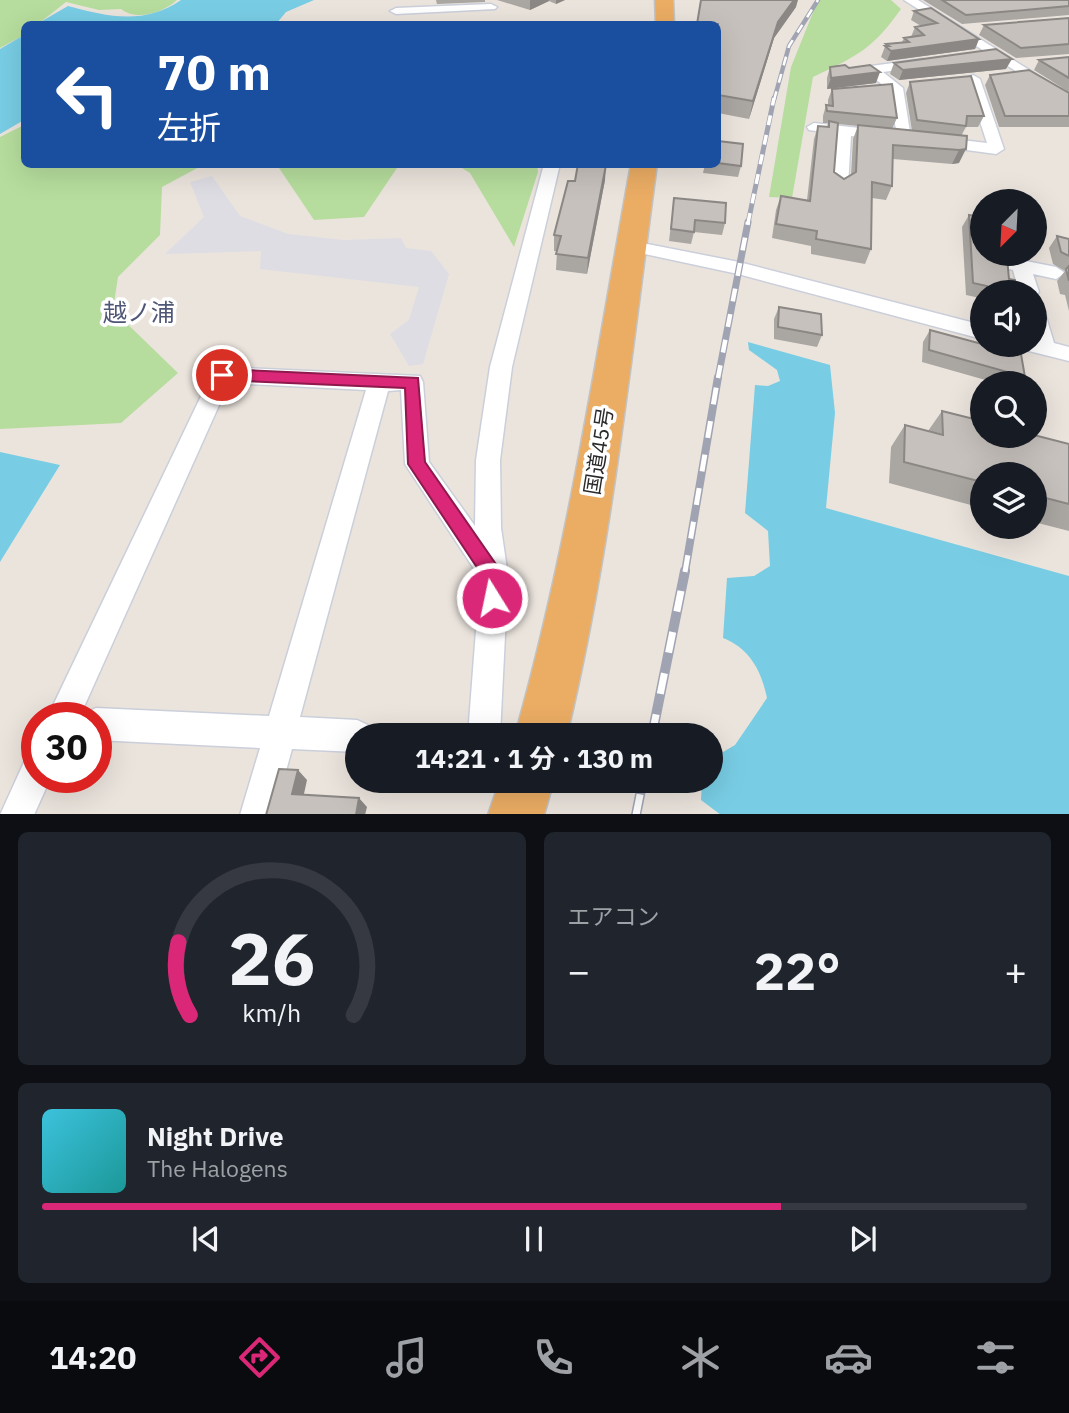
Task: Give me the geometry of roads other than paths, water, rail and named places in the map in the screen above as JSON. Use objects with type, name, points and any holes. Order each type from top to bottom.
[{"type":"highway","points":[[664,0],[665,21]]},
{"type":"highway","name":"国道45号","points":[[545,723],[558,677],[581,565],[643,168]]},
{"type":"highway","points":[[516,814],[523,793]]},
{"type":"street","points":[[910,0],[1069,101]]},
{"type":"street","points":[[396,11],[493,7]]},
{"type":"street","points":[[958,31],[986,29]]},
{"type":"street","points":[[971,57],[996,54]]},
{"type":"street","points":[[902,87],[871,70],[934,62]]},
{"type":"street","points":[[1015,65],[1042,62]]},
{"type":"street","points":[[814,127],[996,149],[980,79],[1028,74]]},
{"type":"street","points":[[871,90],[902,87]]},
{"type":"street","points":[[902,87],[903,138]]},
{"type":"street","points":[[840,186],[844,131]]},
{"type":"street","points":[[485,723],[494,576],[488,528],[488,460],[499,380],[551,168]]},
{"type":"street","points":[[632,246],[739,268],[970,329]]},
{"type":"street","points":[[1017,266],[1056,273]]},
{"type":"street","points":[[1022,267],[1026,280]]},
{"type":"street","points":[[1047,348],[1069,354]]},
{"type":"street","points":[[70,702],[222,375],[379,383],[412,382],[417,464],[494,576]]},
{"type":"street","points":[[257,814],[379,383]]},
{"type":"street","points":[[112,725],[345,735]]},
{"type":"street","points":[[16,814],[26,793]]},
{"type":"water","points":[[181,0],[314,0],[286,12],[278,21],[42,21],[68,6],[112,16],[140,16],[167,8]]},
{"type":"water","points":[[21,37],[21,122],[0,134],[0,49]]},
{"type":"water","points":[[748,342],[830,365],[835,413],[826,508],[1069,576],[1069,814],[720,814],[701,800],[701,793],[723,793],[723,752],[735,745],[767,698],[753,662],[740,648],[723,638],[727,578],[754,576],[770,566],[768,531],[745,513],[755,385],[768,386],[780,381],[777,370],[749,350]]},
{"type":"water","points":[[0,452],[60,465],[0,562]]},
{"type":"railway","points":[[774,100],[789,46],[818,0]]},
{"type":"railway","points":[[748,223],[774,98]]},
{"type":"railway","points":[[718,378],[748,222]]},
{"type":"railway","points":[[685,572],[718,377]]},
{"type":"railway","points":[[654,723],[685,571]]},
{"type":"railway","points":[[636,814],[640,793]]},
{"type":"district","name":"越ノ浦","points":[[139,313]]}]
